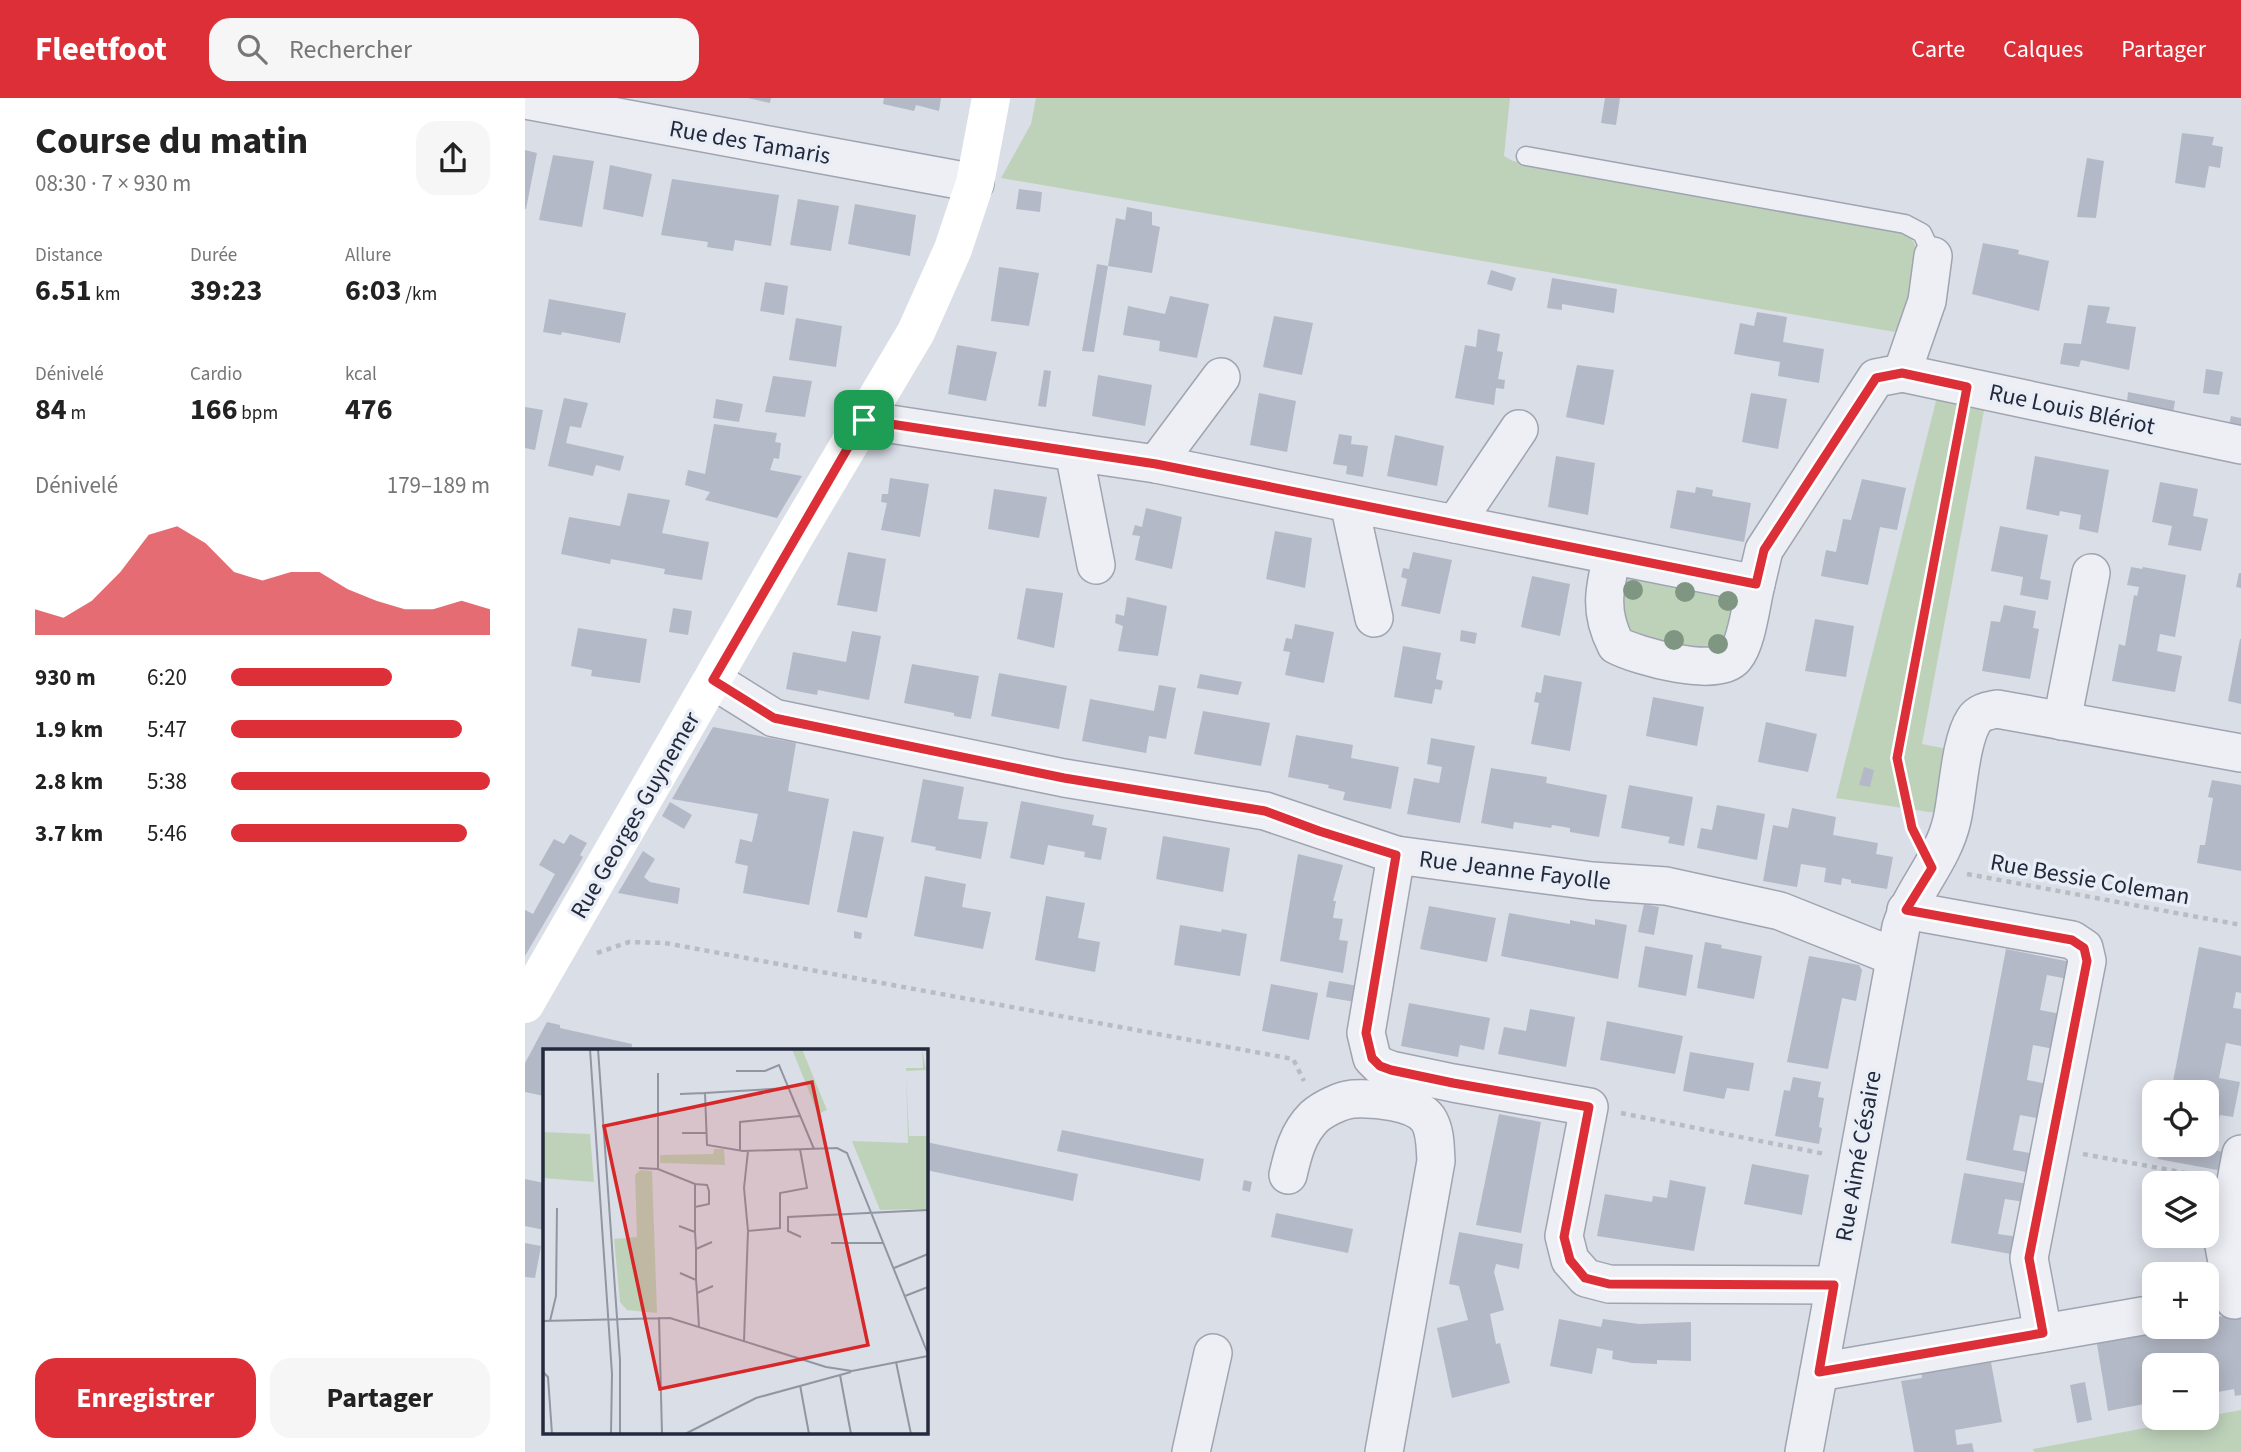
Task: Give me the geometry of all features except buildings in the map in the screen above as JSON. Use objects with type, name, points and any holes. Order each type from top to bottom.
[{"type":"street","name":"Rue Georges Guynemer","points":[[525,1004],[916,332],[953,249],[975,183],[991,98]]},
{"type":"street","name":"Rue des Tamaris","points":[[525,100],[975,183]]},
{"type":"street","points":[[1612,556],[1604,589],[1604,613],[1616,645],[1631,653],[1668,661],[1711,666],[1724,665],[1734,660],[1741,648],[1764,550],[1876,378],[1902,373],[1927,301],[1933,256]]},
{"type":"street","name":"Rue Louis Blériot","points":[[1902,373],[2241,445]]},
{"type":"street","points":[[1156,464],[1221,377]]},
{"type":"street","points":[[864,420],[1156,464],[1756,584]]},
{"type":"street","points":[[1455,524],[1519,429]]},
{"type":"street","points":[[1074,452],[1096,565]]},
{"type":"street","points":[[1349,503],[1374,618]]},
{"type":"street","points":[[2091,573],[2062,721],[2241,753]]},
{"type":"street","points":[[713,680],[774,718],[1064,778],[1265,811],[1396,855]]},
{"type":"street","name":"Rue Aimé Césaire","points":[[1804,1452],[1895,957],[1906,910],[1932,868],[1952,821],[1968,733],[1974,719],[1984,711],[1997,709],[2062,721]]},
{"type":"street","name":"Rue Jeanne Fayolle","points":[[1589,1107],[1391,1070],[1380,1066],[1372,1058],[1366,1033],[1396,855],[1592,881],[1666,886],[1780,911],[1895,957]]},
{"type":"street","points":[[1906,910],[2072,940],[2084,948],[2087,961],[2029,1258],[2043,1333]]},
{"type":"street","points":[[1288,1175],[1298,1140],[1318,1113],[1342,1101],[1353,1099],[1409,1105],[1430,1122],[1436,1161],[1384,1452]]},
{"type":"street","points":[[1589,1107],[1564,1237],[1570,1260],[1585,1278],[1609,1284],[1834,1285]]},
{"type":"street","points":[[2227,1301],[2224,1246],[2238,1168]]},
{"type":"street","points":[[1819,1372],[2142,1316]]},
{"type":"street","points":[[1191,1452],[1213,1353]]},
{"type":"lane","points":[[1526,156],[1905,224],[1922,233],[1933,256]]},
{"type":"path","points":[[1932,868],[1912,828],[1897,758],[1967,387]]},
{"type":"path","name":"Rue Bessie Coleman","points":[[1932,868],[2241,925]]},
{"type":"path","points":[[561,942],[582,954],[596,953],[629,942],[665,943],[1293,1059],[1318,1113]]},
{"type":"path","points":[[1589,1107],[1858,1161]]},
{"type":"path","points":[[2051,1148],[2238,1168]]},
{"type":"green space","points":[[1036,98],[1510,98],[1504,156],[1513,161],[1893,225],[1911,238],[1917,250],[1917,286],[1895,332],[1001,178],[1031,124]]},
{"type":"green space","points":[[1938,393],[1985,405],[1922,744],[1948,749],[1936,813],[1836,798]]},
{"type":"green space","points":[[1627,576],[1736,593],[1728,644],[1705,654],[1626,632],[1621,584]]},
{"type":"green space","points":[[2241,1410],[2241,1452],[2034,1452],[2033,1449],[2142,1429],[2219,1430],[2219,1414]]},
{"type":"route","points":[[1902,373],[1967,387],[1897,758],[1912,828],[1932,868],[1906,910],[2072,940],[2084,948],[2087,961],[2029,1258],[2043,1333],[1819,1372],[1834,1285],[1609,1284],[1585,1278],[1570,1260],[1564,1237],[1589,1107],[1391,1070],[1380,1066],[1372,1058],[1366,1033],[1396,855],[1265,811],[1064,778],[774,718],[713,680],[864,420],[1156,464],[1756,584],[1764,550],[1876,378],[1902,373]]}]
